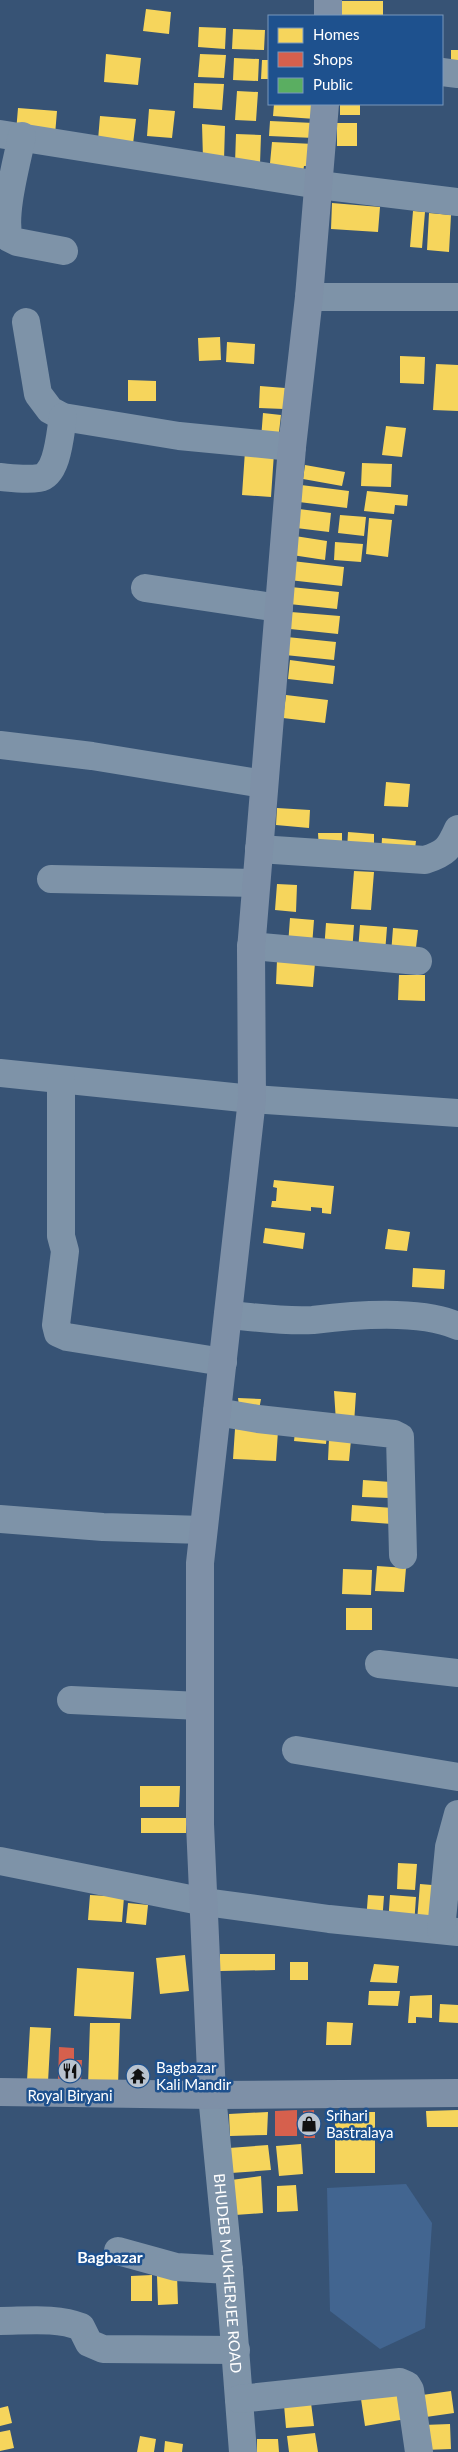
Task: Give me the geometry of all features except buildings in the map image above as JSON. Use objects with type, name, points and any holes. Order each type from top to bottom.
[{"type":"main road","points":[[328,0],[328,15]]},
{"type":"main road","points":[[212,2095],[205,1902],[200,1824],[200,1563],[252,1099],[251,946],[292,447],[309,296],[325,105]]},
{"type":"main road","points":[[0,2092],[212,2095],[458,2093]]},
{"type":"street","points":[[443,72],[458,74]]},
{"type":"street","points":[[64,251],[17,242],[9,238],[7,230],[11,135],[319,185],[458,202]]},
{"type":"street","points":[[309,296],[458,297]]},
{"type":"street","points":[[26,322],[38,394],[50,410],[63,417],[179,436],[292,447]]},
{"type":"street","points":[[0,477],[40,478],[48,474],[53,467],[63,417]]},
{"type":"street","points":[[145,588],[279,608]]},
{"type":"street","points":[[0,745],[92,756],[264,784]]},
{"type":"street","points":[[259,849],[425,860],[441,855],[449,848],[458,829]]},
{"type":"street","points":[[51,879],[256,883]]},
{"type":"street","points":[[251,946],[418,961]]},
{"type":"street","points":[[0,1073],[252,1099],[458,1113]]},
{"type":"street","points":[[61,1080],[61,1236],[65,1251],[56,1325],[58,1333],[67,1337],[223,1362]]},
{"type":"street","points":[[228,1315],[296,1320],[332,1316],[388,1315],[435,1320],[458,1326]]},
{"type":"street","points":[[217,1412],[258,1419],[394,1434],[400,1437],[403,1555]]},
{"type":"street","points":[[0,1519],[103,1527],[203,1530]]},
{"type":"street","points":[[379,1664],[458,1673]]},
{"type":"street","points":[[71,1700],[200,1706]]},
{"type":"street","points":[[296,1750],[458,1777]]},
{"type":"street","points":[[0,1861],[205,1902],[348,1921],[449,1931],[449,1847],[458,1814]]},
{"type":"street","name":"BHUDEB MUKHERJEE ROAD","points":[[212,2095],[236,2350],[243,2452]]},
{"type":"street","points":[[118,2251],[176,2267],[229,2270]]},
{"type":"street","points":[[0,2321],[56,2321],[73,2324],[81,2327],[89,2343],[103,2349],[236,2350]]},
{"type":"street","points":[[239,2399],[400,2382],[407,2385],[410,2390],[419,2452]]},
{"type":"water","points":[[406,2184],[432,2223],[425,2328],[380,2349],[330,2311],[327,2188]]},
{"type":"place","name":"Royal Biryani","points":[[70,2071]]},
{"type":"place","name":"Bagbazar Kali Mandir","points":[[138,2076]]},
{"type":"place","name":"Srihari Bastralaya","points":[[309,2124]]},
{"type":"district","name":"Bagbazar","points":[[110,2256]]}]
